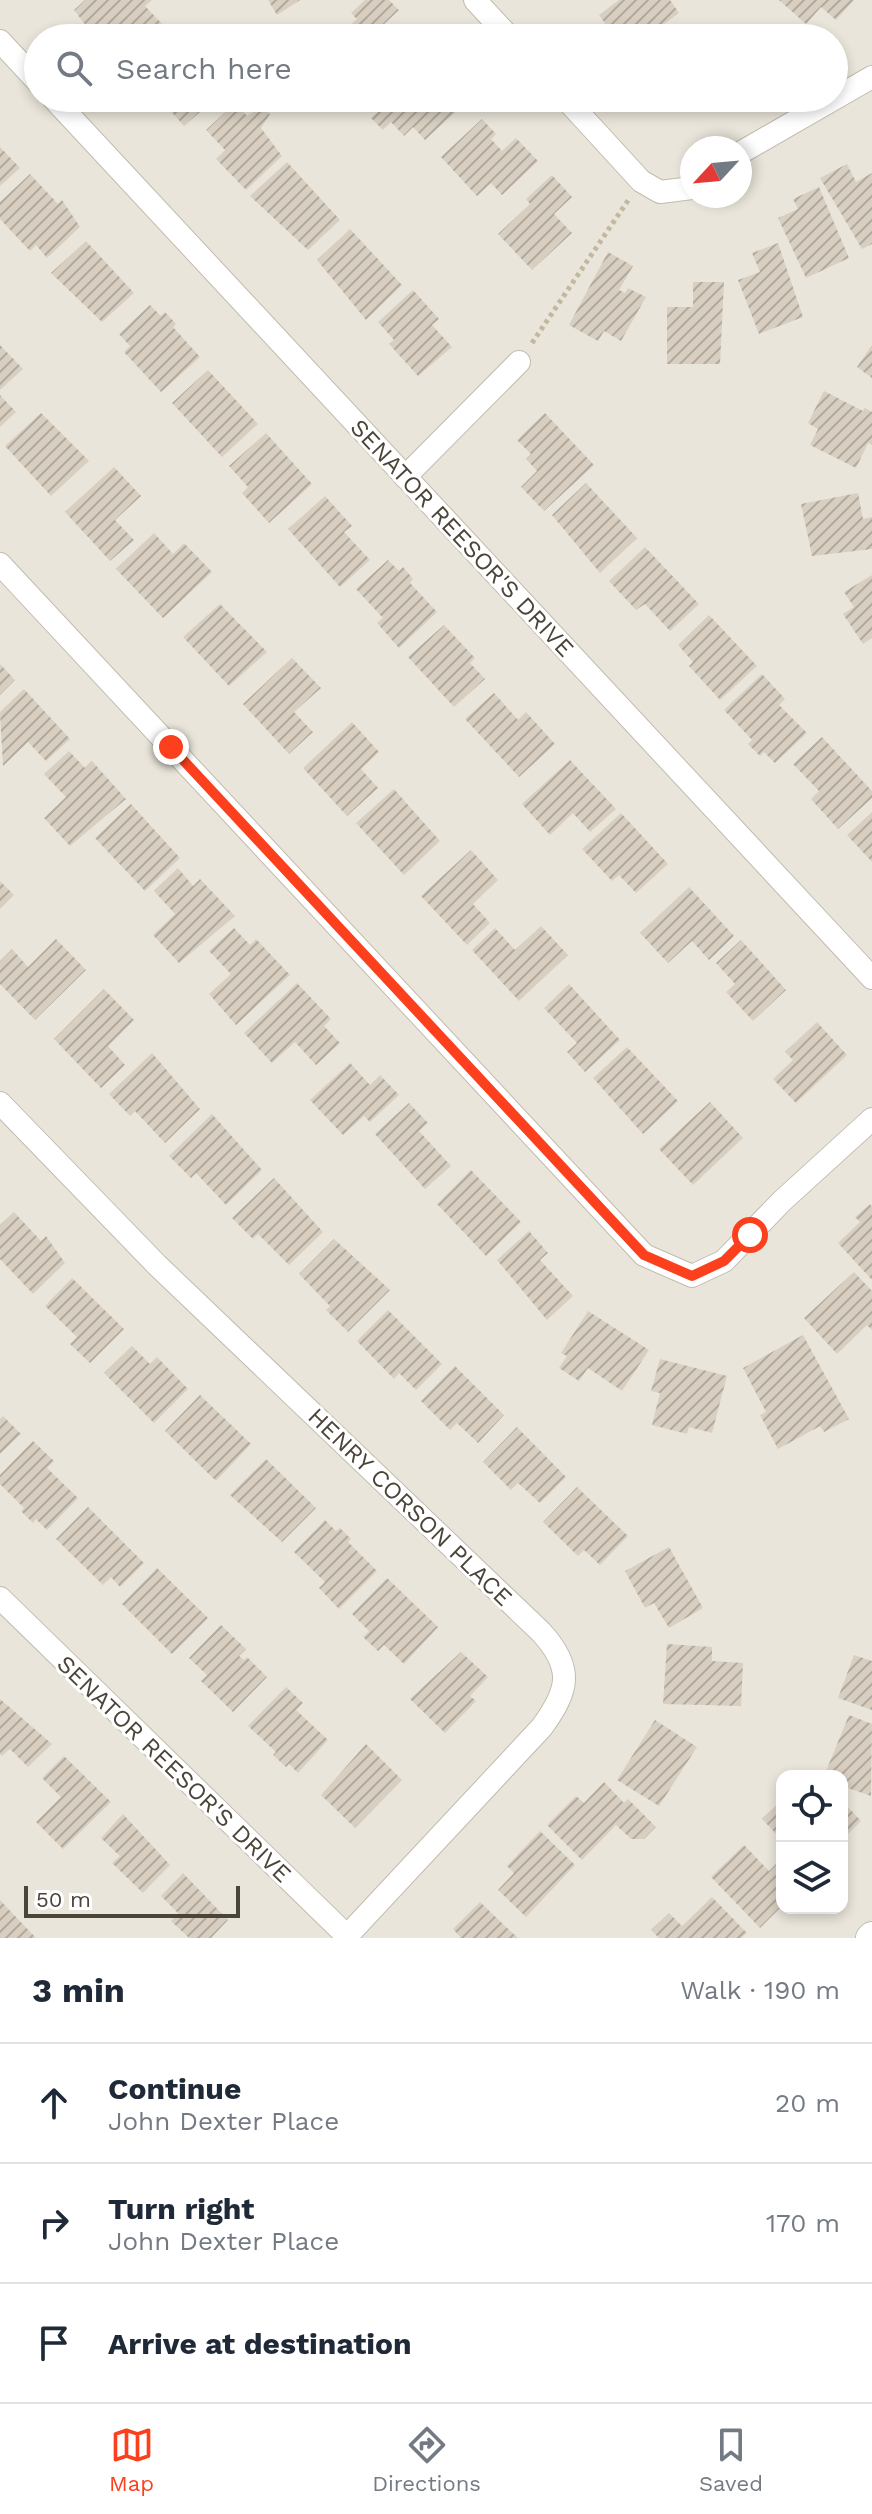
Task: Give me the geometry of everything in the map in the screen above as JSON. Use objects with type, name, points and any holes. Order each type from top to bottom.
[{"type":"street","points":[[475,0],[497,24]]},
{"type":"street","points":[[0,41],[24,67]]},
{"type":"street","points":[[848,91],[872,77]]},
{"type":"street","name":"SENATOR REESOR'S DRIVE","points":[[66,112],[872,978]]},
{"type":"street","points":[[578,112],[641,181],[660,192],[680,190]]},
{"type":"street","points":[[752,146],[811,112]]},
{"type":"street","points":[[405,477],[519,362]]},
{"type":"street","points":[[0,564],[644,1255],[692,1276],[724,1261],[782,1201],[872,1119]]},
{"type":"street","name":"HENRY CORSON PLACE","points":[[0,1103],[157,1265],[541,1632],[560,1662],[565,1683],[563,1699],[542,1727],[348,1937]]},
{"type":"street","name":"SENATOR REESOR'S DRIVE","points":[[0,1598],[348,1937]]},
{"type":"path","points":[[519,362],[641,181]]},
{"type":"shaded area","points":[[0,0],[872,0],[872,1938],[0,1938]]},
{"type":"building","points":[[85,0],[152,0],[145,6],[162,24],[85,24],[74,10]]},
{"type":"building","points":[[268,0],[300,0],[277,15]]},
{"type":"building","points":[[365,0],[389,0],[399,10],[384,24],[351,24],[357,19],[351,13]]},
{"type":"building","points":[[619,0],[670,0],[679,13],[664,24],[606,24],[599,15]]},
{"type":"building","points":[[779,0],[854,0],[836,20],[821,7],[806,24]]},
{"type":"building","points":[[172,112],[200,112],[184,126]]},
{"type":"building","points":[[225,112],[243,112],[247,116],[253,112],[268,112],[270,114],[261,128],[282,156],[246,190],[216,159],[225,150],[206,130]]},
{"type":"building","points":[[378,112],[455,112],[425,140],[413,127],[404,136],[391,122],[383,130],[371,118]]},
{"type":"building","points":[[482,119],[496,134],[491,139],[502,151],[516,138],[538,161],[502,195],[491,183],[477,196],[441,157]]},
{"type":"building","points":[[0,147],[20,168],[0,186]]},
{"type":"building","points":[[287,162],[340,220],[308,250],[250,196]]},
{"type":"building","points":[[847,164],[856,182],[872,173],[872,244],[862,249],[820,178]]},
{"type":"building","points":[[30,174],[58,204],[62,200],[80,227],[47,258],[36,245],[30,251],[0,219],[0,202]]},
{"type":"building","points":[[552,175],[572,197],[554,214],[572,233],[532,270],[498,234],[530,204],[526,199]]},
{"type":"building","points":[[819,187],[849,258],[806,278],[778,218],[798,209],[793,199]]},
{"type":"building","points":[[350,229],[402,285],[366,320],[317,260]]},
{"type":"building","points":[[86,241],[134,293],[102,322],[51,273]]},
{"type":"building","points":[[778,243],[803,317],[759,334],[738,280],[760,272],[752,253]]},
{"type":"building","points":[[608,252],[633,266],[619,290],[625,293],[628,288],[646,297],[621,341],[604,331],[598,341],[569,325]]},
{"type":"building","points":[[693,282],[724,282],[720,364],[667,364],[667,307],[693,307]]},
{"type":"building","points":[[413,290],[439,319],[432,325],[452,347],[418,376],[389,344],[394,340],[378,322]]},
{"type":"building","points":[[150,305],[161,316],[165,312],[176,324],[173,327],[200,357],[161,392],[124,352],[130,346],[119,334]]},
{"type":"building","points":[[0,345],[23,369],[0,390]]},
{"type":"building","points":[[872,345],[872,378],[857,367]]},
{"type":"building","points":[[208,370],[258,424],[222,457],[172,403]]},
{"type":"building","points":[[824,391],[863,411],[865,408],[872,412],[872,445],[868,443],[856,468],[810,445],[818,429],[808,423]]},
{"type":"building","points":[[0,395],[16,412],[0,427]]},
{"type":"building","points":[[41,413],[89,461],[51,496],[5,446]]},
{"type":"building","points":[[545,413],[594,465],[544,511],[521,487],[537,471],[526,459],[531,454],[517,440]]},
{"type":"building","points":[[266,433],[312,484],[269,523],[242,493],[248,487],[229,466]]},
{"type":"building","points":[[114,467],[141,496],[115,520],[134,540],[110,561],[65,512]]},
{"type":"building","points":[[586,483],[637,538],[600,573],[552,515]]},
{"type":"building","points":[[858,493],[863,519],[872,517],[872,549],[812,556],[801,504]]},
{"type":"building","points":[[325,496],[352,526],[344,532],[370,560],[340,587],[288,529]]},
{"type":"building","points":[[154,533],[173,554],[184,543],[212,572],[163,618],[116,569]]},
{"type":"building","points":[[645,547],[699,604],[670,631],[645,604],[636,610],[609,581]]},
{"type":"building","points":[[388,560],[399,571],[403,567],[413,579],[410,583],[437,612],[399,648],[377,623],[383,618],[356,589]]},
{"type":"building","points":[[872,575],[872,638],[863,644],[843,614],[854,607],[844,592]]},
{"type":"building","points":[[220,604],[267,652],[229,686],[183,637]]},
{"type":"building","points":[[709,615],[757,666],[720,700],[689,666],[693,662],[678,645]]},
{"type":"building","points":[[444,625],[475,658],[470,663],[485,679],[454,707],[408,657]]},
{"type":"building","points":[[292,658],[321,688],[294,712],[313,732],[289,754],[243,704]]},
{"type":"building","points":[[0,664],[15,680],[0,695]]},
{"type":"building","points":[[762,674],[785,699],[779,705],[807,733],[775,763],[764,752],[760,756],[748,744],[752,740],[724,710]]},
{"type":"building","points":[[24,689],[70,739],[46,761],[28,742],[3,766],[0,712]]},
{"type":"building","points":[[494,693],[518,720],[526,712],[555,744],[519,777],[465,719]]},
{"type":"building","points":[[352,722],[379,752],[361,769],[378,788],[347,816],[303,768]]},
{"type":"building","points":[[822,737],[872,791],[872,798],[838,829],[811,799],[819,791],[793,764]]},
{"type":"building","points":[[69,751],[85,768],[92,761],[126,799],[70,846],[44,818],[66,797],[44,774]]},
{"type":"building","points":[[570,760],[616,809],[590,832],[573,813],[550,835],[522,804]]},
{"type":"building","points":[[394,789],[440,841],[404,875],[356,823]]},
{"type":"building","points":[[131,804],[180,858],[145,891],[95,838]]},
{"type":"building","points":[[872,812],[872,862],[847,835]]},
{"type":"building","points":[[621,813],[668,864],[636,893],[619,875],[612,881],[582,849]]},
{"type":"building","points":[[471,850],[498,880],[473,904],[490,923],[467,945],[421,896]]},
{"type":"building","points":[[178,868],[193,886],[200,879],[235,916],[179,963],[153,935],[175,914],[154,891]]},
{"type":"building","points":[[0,881],[14,895],[0,909]]},
{"type":"building","points":[[689,887],[734,936],[709,960],[692,941],[668,963],[640,933]]},
{"type":"building","points":[[541,926],[568,955],[519,1001],[472,950],[495,928],[515,950]]},
{"type":"building","points":[[234,928],[250,945],[256,939],[290,975],[236,1025],[209,994],[231,974],[209,951]]},
{"type":"building","points":[[56,939],[86,970],[35,1020],[0,984],[0,961],[12,949],[28,967]]},
{"type":"building","points":[[741,940],[786,990],[753,1021],[726,992],[735,984],[716,963]]},
{"type":"building","points":[[297,983],[331,1019],[324,1026],[340,1043],[316,1065],[295,1042],[272,1063],[244,1033]]},
{"type":"building","points":[[569,984],[620,1040],[585,1072],[567,1052],[577,1043],[544,1008]]},
{"type":"building","points":[[104,989],[134,1020],[108,1046],[125,1065],[101,1088],[54,1039]]},
{"type":"building","points":[[817,1022],[847,1055],[796,1103],[773,1079],[793,1060],[785,1052]]},
{"type":"building","points":[[627,1047],[678,1101],[643,1134],[593,1078]]},
{"type":"building","points":[[152,1053],[200,1109],[165,1143],[135,1111],[130,1116],[109,1094]]},
{"type":"building","points":[[350,1063],[370,1085],[380,1075],[399,1095],[370,1122],[364,1116],[343,1135],[310,1100]]},
{"type":"building","points":[[710,1102],[743,1138],[693,1185],[659,1149]]},
{"type":"building","points":[[409,1103],[428,1123],[419,1131],[451,1166],[425,1189],[375,1134]]},
{"type":"building","points":[[212,1114],[262,1170],[226,1205],[196,1173],[191,1178],[169,1156]]},
{"type":"building","points":[[471,1170],[521,1222],[486,1256],[437,1204]]},
{"type":"building","points":[[274,1178],[323,1232],[289,1265],[258,1234],[253,1239],[232,1218]]},
{"type":"building","points":[[870,1204],[872,1280],[838,1243],[860,1222],[855,1217]]},
{"type":"building","points":[[14,1212],[41,1241],[46,1236],[65,1263],[33,1294],[0,1259],[0,1225]]},
{"type":"building","points":[[529,1231],[548,1253],[540,1260],[573,1296],[547,1320],[497,1260]]},
{"type":"building","points":[[334,1239],[390,1290],[348,1332],[326,1310],[330,1306],[299,1274]]},
{"type":"building","points":[[854,1272],[872,1291],[872,1330],[867,1325],[837,1354],[804,1318]]},
{"type":"building","points":[[72,1278],[124,1329],[90,1363],[70,1344],[77,1337],[45,1306]]},
{"type":"building","points":[[388,1310],[442,1364],[416,1390],[399,1373],[394,1379],[357,1341]]},
{"type":"building","points":[[588,1311],[649,1350],[622,1391],[588,1368],[579,1381],[559,1368],[567,1356],[561,1353]]},
{"type":"building","points":[[803,1335],[849,1419],[824,1432],[820,1426],[778,1449],[760,1415],[766,1412],[743,1368]]},
{"type":"building","points":[[132,1346],[150,1364],[157,1357],[188,1389],[154,1423],[104,1373]]},
{"type":"building","points":[[660,1359],[727,1376],[712,1433],[689,1427],[687,1434],[652,1425],[660,1393],[651,1391]]},
{"type":"building","points":[[455,1366],[504,1415],[478,1443],[457,1423],[450,1430],[421,1401]]},
{"type":"building","points":[[200,1395],[251,1444],[216,1481],[165,1431]]},
{"type":"building","points":[[3,1416],[21,1434],[0,1454],[0,1419]]},
{"type":"building","points":[[517,1427],[566,1477],[540,1503],[518,1483],[511,1490],[483,1462]]},
{"type":"building","points":[[33,1441],[54,1461],[47,1468],[78,1498],[47,1530],[36,1519],[33,1523],[21,1511],[24,1508],[0,1484],[0,1475]]},
{"type":"building","points":[[266,1459],[316,1508],[282,1542],[230,1495]]},
{"type":"building","points":[[577,1487],[628,1536],[600,1565],[584,1550],[578,1556],[543,1522]]},
{"type":"building","points":[[88,1507],[144,1563],[120,1587],[111,1577],[103,1585],[56,1539]]},
{"type":"building","points":[[325,1520],[336,1531],[340,1528],[351,1539],[348,1542],[377,1571],[339,1609],[319,1588],[325,1582],[294,1552]]},
{"type":"building","points":[[669,1547],[703,1608],[669,1628],[654,1603],[645,1608],[625,1571]]},
{"type":"building","points":[[157,1568],[208,1618],[172,1654],[122,1604]]},
{"type":"building","points":[[387,1578],[438,1627],[404,1664],[384,1645],[378,1651],[363,1637],[369,1631],[352,1614]]},
{"type":"building","points":[[221,1625],[246,1649],[239,1656],[244,1660],[247,1657],[267,1677],[233,1712],[201,1681],[207,1675],[189,1658]]},
{"type":"building","points":[[667,1644],[712,1647],[712,1661],[743,1663],[741,1706],[663,1704]]},
{"type":"building","points":[[461,1652],[488,1677],[470,1696],[476,1701],[445,1733],[410,1699]]},
{"type":"building","points":[[854,1655],[872,1661],[872,1710],[838,1698]]},
{"type":"building","points":[[286,1687],[303,1703],[296,1710],[328,1740],[298,1773],[273,1755],[276,1752],[248,1726]]},
{"type":"building","points":[[0,1699],[52,1744],[28,1767],[10,1749],[2,1756],[0,1754]]},
{"type":"building","points":[[849,1715],[872,1724],[871,1796],[848,1788],[848,1770],[826,1770]]},
{"type":"building","points":[[655,1720],[697,1747],[659,1806],[617,1780]]},
{"type":"building","points":[[366,1744],[402,1780],[355,1828],[321,1795]]},
{"type":"building","points":[[64,1756],[111,1802],[63,1849],[36,1822],[61,1797],[42,1778]]},
{"type":"building","points":[[604,1782],[624,1803],[628,1799],[656,1827],[644,1839],[631,1839],[616,1825],[582,1860],[547,1825],[576,1796],[584,1803]]},
{"type":"building","points":[[776,1806],[776,1834],[762,1819]]},
{"type":"building","points":[[848,1807],[861,1821],[848,1834]]},
{"type":"building","points":[[123,1814],[170,1865],[143,1893],[112,1863],[120,1856],[101,1838]]},
{"type":"building","points":[[540,1831],[575,1865],[526,1917],[498,1890],[514,1873],[507,1866]]},
{"type":"building","points":[[744,1845],[769,1871],[776,1864],[776,1912],[760,1928],[711,1877]]},
{"type":"building","points":[[183,1873],[228,1920],[211,1938],[189,1938],[171,1921],[178,1913],[161,1896]]},
{"type":"building","points":[[712,1897],[747,1933],[741,1938],[659,1938],[651,1930],[669,1913],[682,1926]]},
{"type":"building","points":[[0,1900],[16,1917],[36,1938],[0,1938]]},
{"type":"building","points":[[480,1902],[518,1938],[461,1938],[453,1929]]},
{"type":"route","points":[[171,747],[644,1255],[692,1276],[724,1261],[750,1235]]}]
